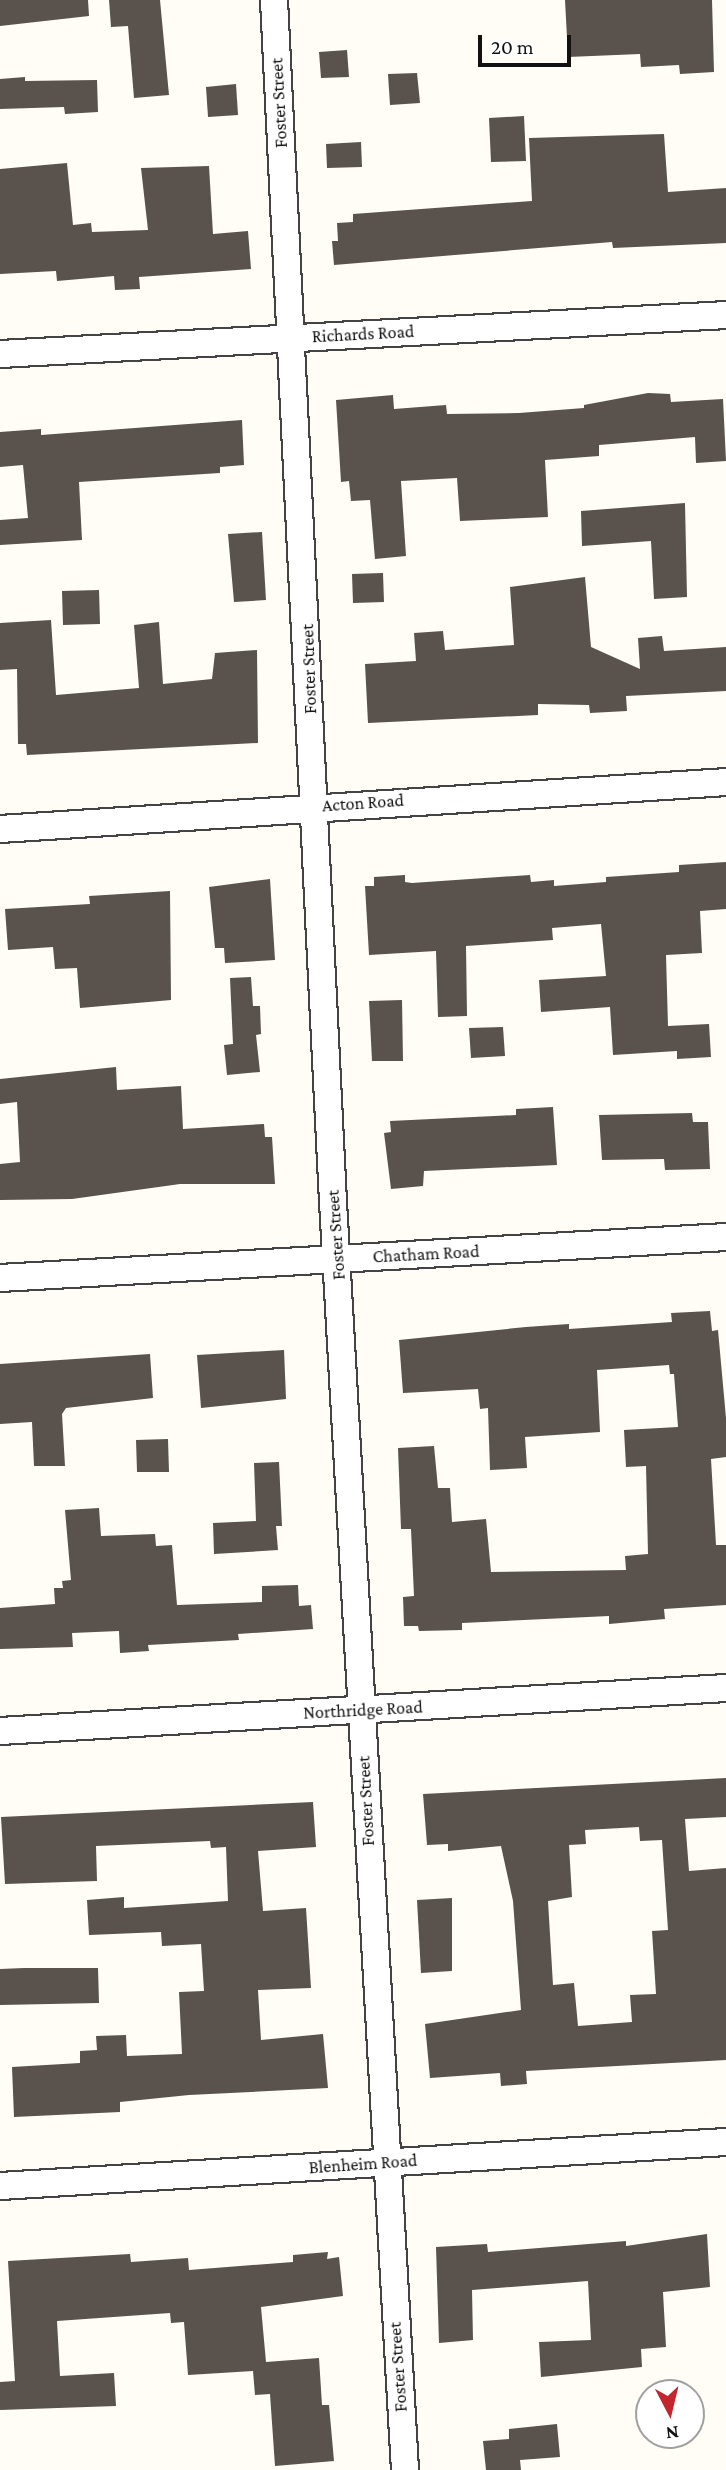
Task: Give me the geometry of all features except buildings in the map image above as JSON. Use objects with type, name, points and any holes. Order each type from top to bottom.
[{"type":"street","name":"Foster Street","points":[[274,0],[361,1710],[405,2470]]},
{"type":"street","name":"Richards Road","points":[[0,354],[726,315]]},
{"type":"street","name":"Acton Road","points":[[0,829],[726,782]]},
{"type":"street","name":"Chatham Road","points":[[0,1278],[726,1237]]},
{"type":"street","name":"Northridge Road","points":[[0,1731],[726,1688]]},
{"type":"street","name":"Blenheim Road","points":[[0,2186],[726,2142]]}]
